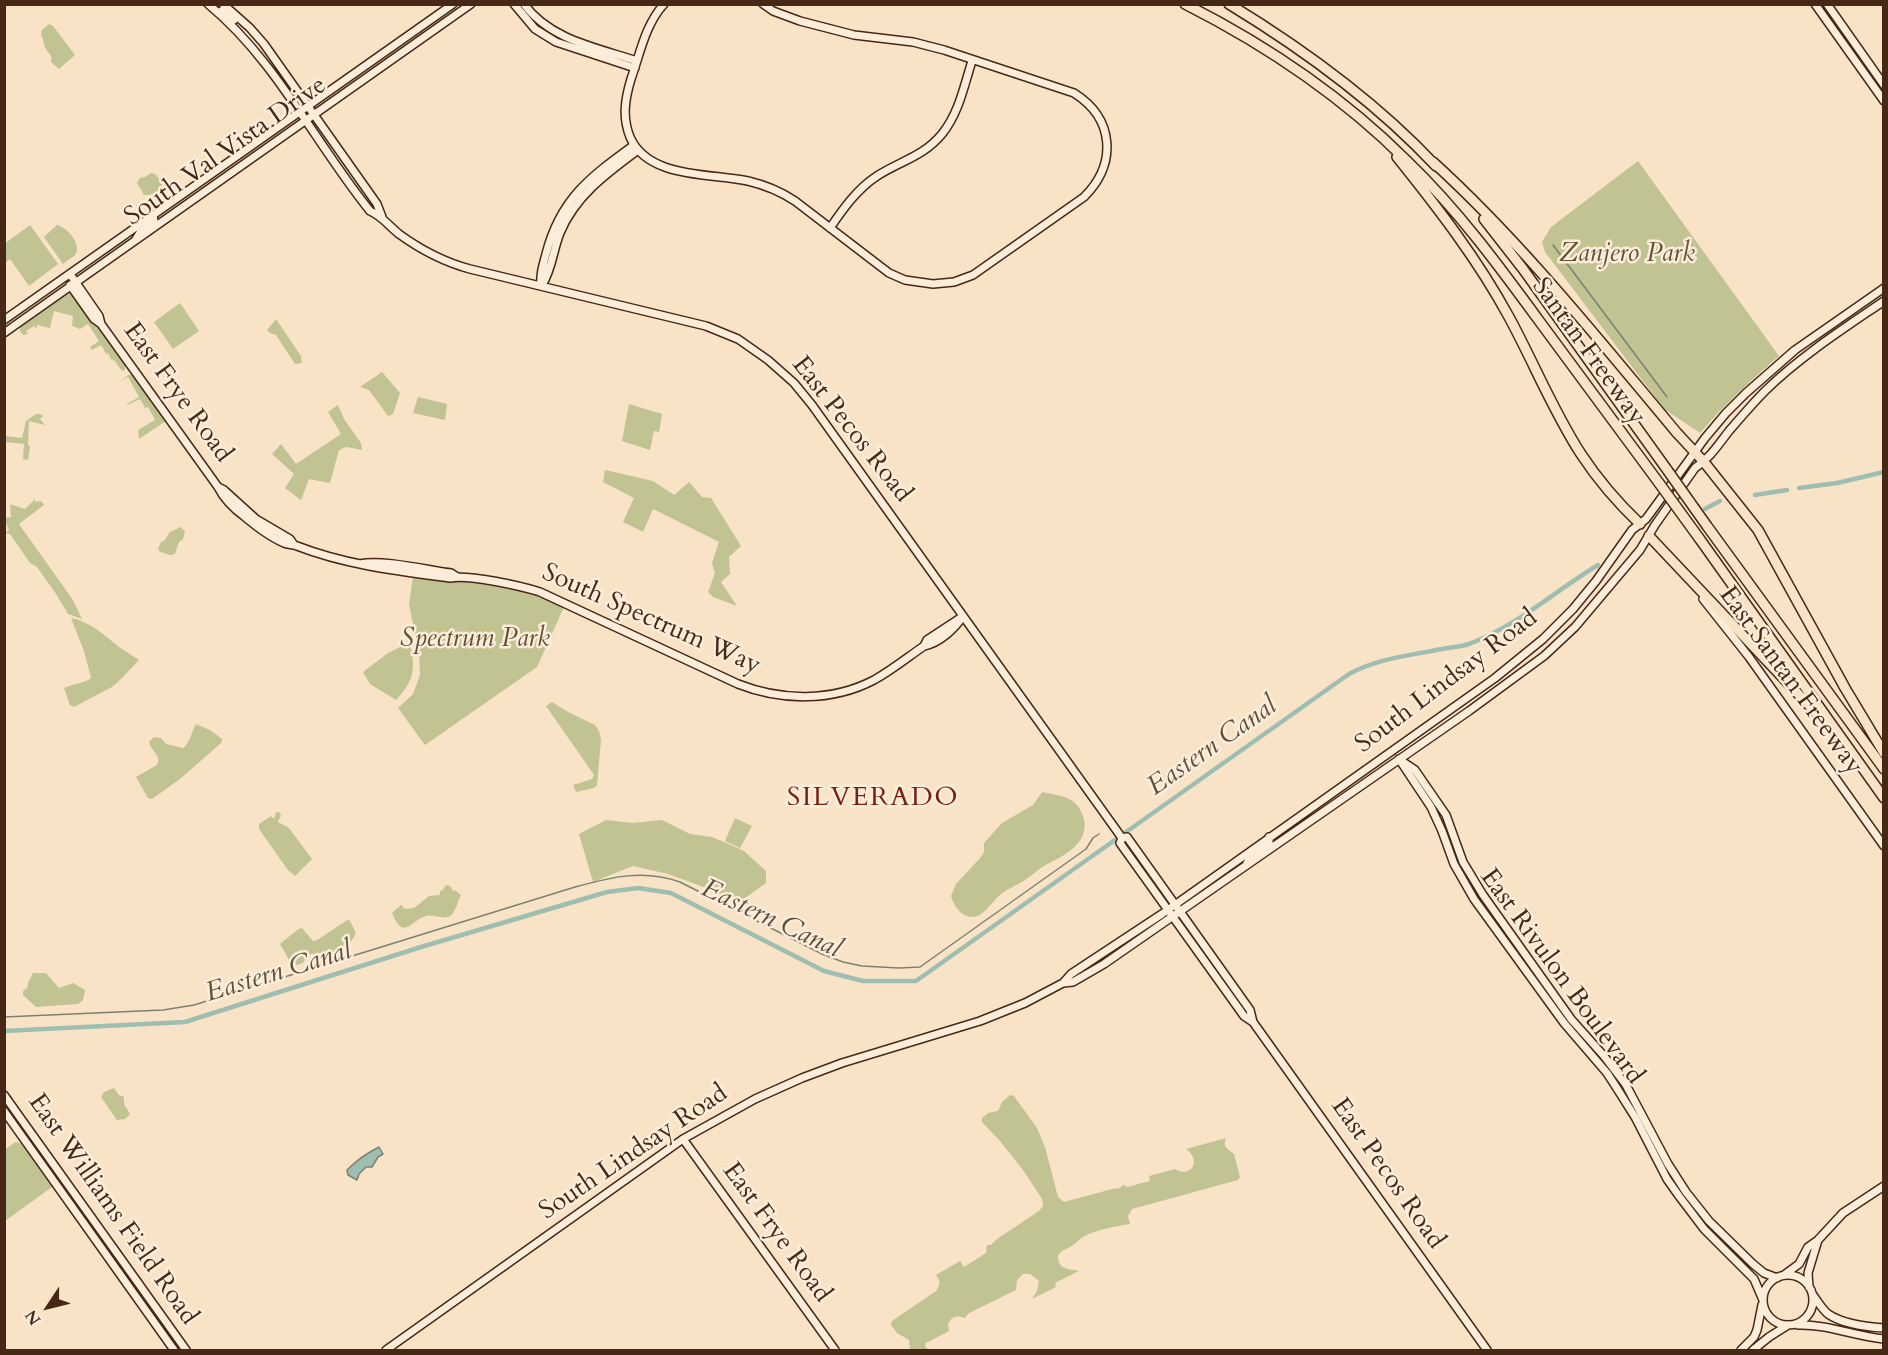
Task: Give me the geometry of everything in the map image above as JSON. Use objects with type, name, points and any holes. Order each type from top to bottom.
[{"type":"highway","name":"Santan Freeway","points":[[1185,4],[1254,41],[1322,88],[1374,130],[1415,169],[1481,242],[1659,483],[1884,798]]},
{"type":"highway","name":"Santan Freeway","points":[[1229,4],[1266,27],[1363,98],[1433,162],[1464,196],[1502,241],[1884,769]]},
{"type":"highway","points":[[1374,130],[1424,192],[1480,270],[1510,320],[1558,414],[1581,453],[1606,488],[1640,525]]},
{"type":"highway","points":[[1433,162],[1523,252],[1704,462],[1762,536],[1841,681],[1884,753]]},
{"type":"highway","points":[[1649,536],[1841,740]]},
{"type":"main road","name":"East Pecos Road","points":[[208,4],[235,27],[253,48],[370,211],[382,217],[405,237],[441,259],[471,269],[706,326],[738,339],[768,360],[794,383],[1121,836],[1120,843],[1167,910],[1244,1016],[1253,1022],[1487,1350]]},
{"type":"main road","name":"East Pecos Road","points":[[223,4],[264,44],[377,204],[382,217]]},
{"type":"main road","name":"South Val Vista Drive","points":[[4,320],[453,4]]},
{"type":"main road","name":"South Val Vista Drive","points":[[4,333],[471,4]]},
{"type":"main road","points":[[514,4],[536,30],[550,39],[565,46],[637,64]]},
{"type":"main road","points":[[524,4],[542,23],[557,33],[637,64]]},
{"type":"main road","points":[[664,4],[652,20],[627,92],[624,109],[626,127],[636,147],[653,162],[668,169],[750,182],[779,191],[889,273],[916,283],[943,284],[964,279],[982,270],[1084,197],[1093,188],[1104,167],[1107,142],[1101,122],[1090,105],[1068,91],[913,42],[854,35],[800,21],[773,11],[764,4]]},
{"type":"main road","points":[[1815,4],[1884,101]]},
{"type":"main road","points":[[1827,4],[1884,85]]},
{"type":"main road","points":[[218,13],[223,10],[234,20],[246,24]]},
{"type":"main road","points":[[407,50],[410,41],[429,27],[431,20]]},
{"type":"main road","points":[[565,46],[568,38]]},
{"type":"main road","points":[[375,72],[382,62],[397,50],[399,42]]},
{"type":"main road","points":[[830,228],[868,183],[881,173],[917,156],[944,132],[959,104],[972,61]]},
{"type":"main road","points":[[541,286],[540,275],[549,243],[558,221],[573,196],[595,174],[636,147]]},
{"type":"main road","points":[[195,186],[201,194]]},
{"type":"main road","points":[[135,241],[141,231],[154,221],[153,216]]},
{"type":"main road","name":"East Frye Road","points":[[67,276],[94,319],[102,324],[218,487],[224,490],[254,521]]},
{"type":"main road","name":"South Lindsay Road","points":[[1064,983],[1071,974],[1167,910],[1513,664],[1543,639],[1573,609],[1596,581],[1632,530],[1646,519],[1725,413],[1795,350],[1884,288]]},
{"type":"main road","points":[[1849,325],[1853,315],[1876,293]]},
{"type":"main road","name":"South Lindsay Road","points":[[386,1350],[682,1139],[755,1099],[794,1081],[842,1063],[980,1021],[1064,983],[1073,982],[1173,918],[1524,672],[1560,642],[1640,550],[1695,468],[1704,462],[1760,396],[1820,345],[1884,301]]},
{"type":"main road","points":[[1820,345],[1840,325],[1843,316]]},
{"type":"main road","name":"South Spectrum Way","points":[[254,521],[290,540],[294,545],[326,557],[369,567],[510,584],[549,595],[738,684],[787,697],[839,692],[865,684],[884,674],[924,646],[927,640],[963,616]]},
{"type":"main road","points":[[1640,525],[1649,536]]},
{"type":"main road","name":"East Santan Freeway","points":[[1682,571],[1749,657],[1884,846]]},
{"type":"main road","name":"East Rivulon Boulevard","points":[[1399,759],[1415,770],[1446,815],[1463,862],[1483,895],[1571,1019],[1626,1084],[1668,1164],[1686,1192],[1709,1221],[1753,1264],[1764,1273],[1780,1277]]},
{"type":"main road","name":"East Rivulon Boulevard","points":[[1399,759],[1431,807],[1454,864],[1474,899],[1564,1023],[1602,1067],[1618,1090],[1635,1117],[1656,1161],[1678,1196],[1704,1229],[1754,1279],[1763,1301]]},
{"type":"main road","name":"East Pecos Road","points":[[1121,836],[1127,837],[1181,912],[1250,1010],[1253,1022]]},
{"type":"main road","points":[[1244,868],[1252,856],[1269,843],[1269,837]]},
{"type":"main road","name":"East Williams Field Road","points":[[4,1095],[186,1350]]},
{"type":"main road","name":"East Williams Field Road","points":[[4,1112],[174,1350]]},
{"type":"main road","name":"East Frye Road","points":[[682,1139],[835,1350]]},
{"type":"main road","points":[[1742,1350],[1757,1330],[1767,1287],[1799,1264],[1809,1247],[1843,1213],[1884,1186]]},
{"type":"main road","points":[[1809,1287],[1808,1273],[1818,1240]]},
{"type":"main road","points":[[111,1263],[115,1261],[118,1263],[129,1278],[141,1288]]},
{"type":"main road","points":[[1780,1277],[1798,1277],[1809,1287],[1822,1308],[1830,1315],[1852,1323],[1884,1328]]},
{"type":"main road","points":[[1753,1350],[1768,1337],[1807,1317],[1811,1310],[1813,1294]]},
{"type":"main road","points":[[1763,1301],[1768,1315],[1774,1321],[1791,1325],[1827,1327],[1848,1334],[1884,1339]]},
{"type":"main road","points":[[162,1334],[170,1328]]},
{"type":"green space","points":[[49,24],[75,55],[59,69],[51,62],[51,56],[41,35],[42,30]]},
{"type":"green space","name":"Zanjero Park","points":[[1638,161],[1779,356],[1738,393],[1700,433],[1664,409],[1545,252],[1542,242],[1551,227]]},
{"type":"green space","points":[[151,173],[155,174],[162,183],[162,190],[157,194],[144,195],[137,183],[140,178]]},
{"type":"green space","points":[[30,225],[58,264],[29,286],[10,259],[5,263],[4,244]]},
{"type":"green space","points":[[57,225],[73,237],[77,246],[75,255],[63,264],[44,237]]},
{"type":"green space","points":[[68,293],[73,294],[125,365],[125,370],[122,371],[114,360],[112,361],[101,345],[92,350],[90,347],[99,341],[88,324],[80,329],[72,326],[73,316],[54,311],[50,328],[37,325],[36,329],[34,326],[26,331],[28,334],[23,335],[20,331],[20,327]]},
{"type":"green space","points":[[180,303],[199,331],[173,349],[154,322]]},
{"type":"green space","points":[[276,319],[301,356],[302,363],[295,364],[276,335],[267,330]]},
{"type":"green space","points":[[382,372],[400,393],[393,414],[388,416],[369,390],[360,387]]},
{"type":"green space","points":[[128,375],[132,375],[166,421],[139,439],[138,430],[155,420],[148,407],[145,408],[140,399],[127,405],[139,397],[128,377],[121,381]]},
{"type":"green space","points":[[418,397],[447,404],[445,420],[413,413]]},
{"type":"green space","points":[[629,404],[662,414],[659,432],[654,431],[650,450],[622,441]]},
{"type":"green space","points":[[338,405],[344,419],[361,443],[362,450],[346,447],[339,450],[330,483],[309,479],[301,500],[285,488],[294,474],[272,454],[281,444],[296,464],[341,434],[328,412]]},
{"type":"green space","points":[[36,414],[43,416],[40,419],[45,425],[29,421],[28,460],[23,459],[24,444],[5,442],[5,436],[22,438],[26,421]]},
{"type":"green space","points":[[605,470],[653,481],[674,495],[689,482],[702,497],[711,498],[741,546],[729,557],[730,574],[721,582],[737,606],[713,597],[708,592],[715,573],[712,563],[719,542],[653,509],[643,532],[623,522],[634,498],[603,482]]},
{"type":"green space","points":[[35,499],[35,502],[41,501],[44,505],[19,524],[73,600],[82,619],[68,614],[37,567],[30,563],[10,534],[5,533],[9,530],[4,518],[11,517],[10,504],[25,509]]},
{"type":"green space","points":[[181,527],[185,532],[175,554],[160,552],[158,549],[161,542],[170,532]]},
{"type":"green space","name":"Spectrum Park","points":[[413,576],[509,589],[564,607],[537,667],[425,745],[398,708],[413,694],[420,675],[419,652],[409,605]]},
{"type":"green space","points":[[71,618],[91,626],[139,660],[112,687],[74,707],[70,705],[64,688],[91,678],[84,651]]},
{"type":"green space","points":[[410,644],[412,653],[412,674],[407,687],[396,700],[370,684],[363,672],[388,653]]},
{"type":"green space","points":[[552,702],[595,725],[599,731],[601,740],[597,785],[594,788],[576,792],[573,785],[592,779],[594,775],[546,706]]},
{"type":"green space","points":[[196,724],[222,739],[221,743],[180,779],[152,799],[148,798],[136,777],[157,765],[157,756],[149,742],[154,737],[161,738],[166,744],[183,748]]},
{"type":"green space","points":[[1042,792],[1067,798],[1077,804],[1085,825],[1080,841],[1067,853],[1003,892],[981,914],[969,917],[962,913],[951,896],[956,884],[981,857],[984,852],[984,843],[1002,823],[1033,805]]},
{"type":"green space","points":[[276,812],[281,815],[278,822],[289,828],[312,859],[295,876],[288,870],[259,829],[259,824],[271,816],[274,819]]},
{"type":"green space","points":[[735,818],[752,826],[740,848],[725,841]]},
{"type":"green space","points":[[606,820],[632,823],[662,820],[690,834],[712,837],[744,851],[766,871],[766,883],[738,903],[709,889],[668,874],[633,866],[593,882],[579,834]]},
{"type":"green space","points":[[448,885],[461,895],[450,916],[426,916],[404,928],[396,922],[392,913],[401,905],[405,909],[414,908],[429,896],[440,895],[440,891]]},
{"type":"green space","points":[[349,919],[356,933],[346,947],[336,952],[308,955],[303,963],[297,965],[289,960],[280,944],[302,928],[313,941],[317,940]]},
{"type":"green space","points":[[33,973],[46,973],[59,988],[73,983],[85,990],[83,1000],[78,1004],[36,1007],[23,995]]},
{"type":"green space","points":[[114,1088],[119,1095],[124,1097],[124,1104],[130,1114],[125,1119],[117,1120],[101,1097],[104,1092]]},
{"type":"green space","points":[[1010,1095],[1014,1096],[1037,1128],[1045,1147],[1058,1197],[1064,1202],[1120,1188],[1123,1185],[1127,1187],[1150,1181],[1149,1176],[1175,1169],[1186,1172],[1193,1167],[1194,1163],[1191,1153],[1186,1149],[1226,1138],[1225,1146],[1234,1154],[1240,1177],[1238,1180],[1132,1209],[1128,1216],[1130,1224],[1089,1234],[1060,1253],[1058,1258],[1061,1266],[1079,1271],[1055,1283],[1056,1287],[1032,1299],[1039,1281],[1030,1274],[1023,1274],[1017,1280],[1016,1290],[969,1313],[965,1318],[957,1316],[953,1318],[948,1324],[949,1331],[926,1343],[928,1350],[910,1350],[909,1340],[897,1333],[891,1325],[892,1321],[936,1291],[939,1279],[936,1275],[960,1261],[964,1267],[986,1253],[987,1245],[991,1245],[1043,1206],[1042,1199],[1023,1170],[982,1122],[982,1118],[988,1113],[998,1111],[1002,1102]]},
{"type":"green space","points":[[16,1142],[22,1144],[52,1187],[5,1221],[5,1149]]},
{"type":"shaded area","points":[[379,1147],[383,1154],[378,1157],[372,1167],[366,1167],[357,1180],[348,1175],[347,1170],[351,1166]]},
{"type":"waterway","points":[[1553,245],[1667,397]]},
{"type":"waterway","name":"Eastern Canal","points":[[1799,488],[1837,483],[1884,472]]},
{"type":"waterway","name":"Eastern Canal","points":[[1755,495],[1787,490]]},
{"type":"waterway","name":"Eastern Canal","points":[[1705,509],[1720,501]]},
{"type":"waterway","name":"Eastern Canal","points":[[4,1031],[185,1022],[421,947],[607,892],[638,888],[671,893],[824,971],[863,981],[916,981],[1349,674],[1382,661],[1466,645],[1487,637],[1520,618],[1598,565]]},
{"type":"waterway","points":[[4,1017],[163,1010],[194,1005],[575,887],[602,880],[640,875],[680,882],[822,954],[843,962],[862,966],[920,967],[1086,849],[1093,838],[1099,834]]},
{"type":"district","name":"SILVERADO","points":[[873,799]]}]
